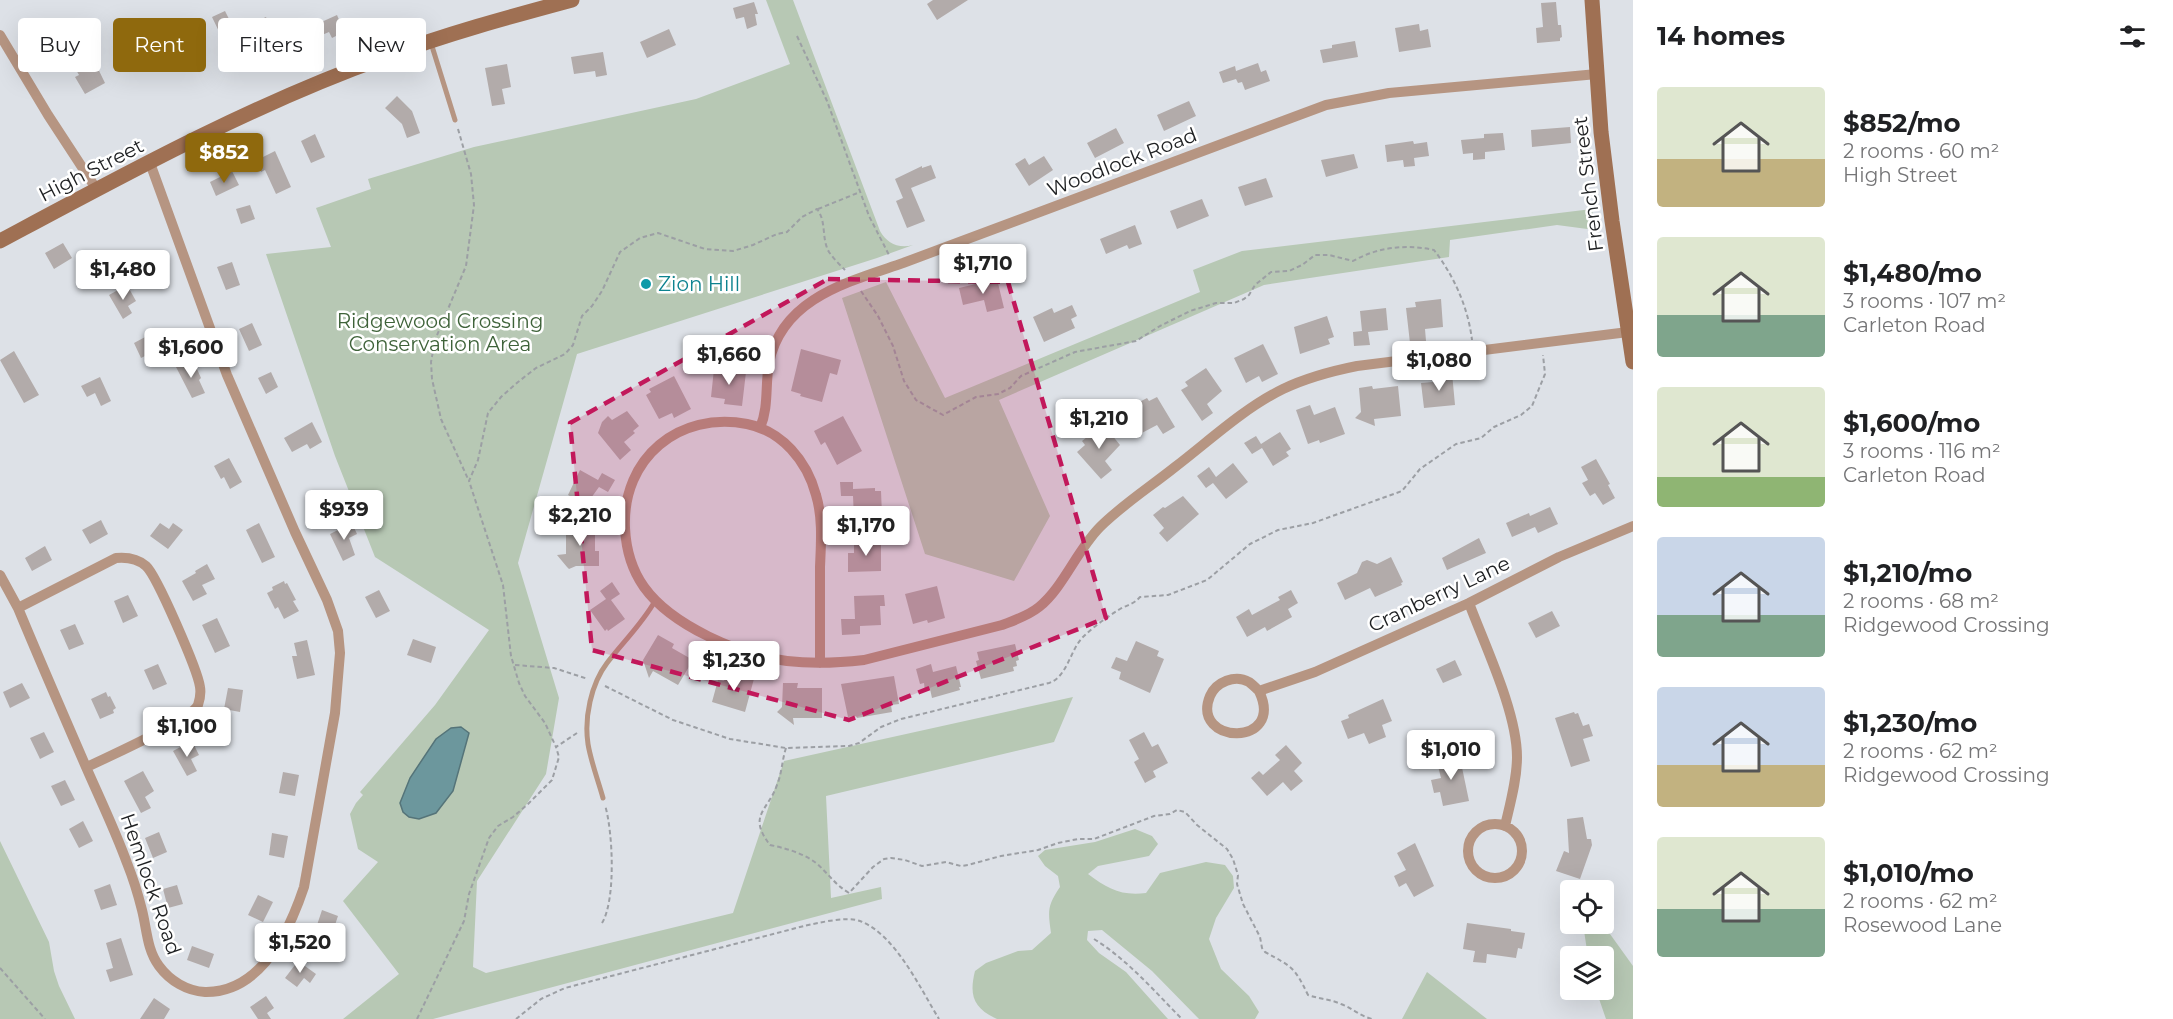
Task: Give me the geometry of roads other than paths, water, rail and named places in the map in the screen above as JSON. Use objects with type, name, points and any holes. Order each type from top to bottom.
[{"type":"main road","name":"High Street","points":[[0,241],[150,163],[281,99],[430,41],[570,0]]},
{"type":"main road","name":"French Street","points":[[1592,0],[1612,221],[1633,362]]},
{"type":"street","points":[[0,35],[48,116],[97,190]]},
{"type":"street","name":"Woodlock Road","points":[[760,428],[765,417],[768,365],[781,331],[802,306],[819,295],[854,280],[1326,105],[1389,93],[1597,74]]},
{"type":"street","name":"Hemlock Road","points":[[0,574],[18,608],[128,866],[143,913],[152,954],[167,975],[196,991],[207,992],[233,987],[248,978],[268,958],[288,927],[304,887],[339,684],[338,631],[322,588],[295,532],[232,386],[150,163]]},
{"type":"street","points":[[820,663],[820,533],[817,497],[808,473],[794,452],[779,439],[760,428],[720,421],[702,423],[676,432],[647,457],[633,481],[626,505],[626,538],[630,558],[644,587],[655,601],[667,612],[700,632],[731,646],[786,661],[820,663],[864,660],[1002,625],[1037,609],[1049,598],[1089,541],[1110,518],[1224,429],[1284,389],[1333,371],[1357,366],[1628,332]]},
{"type":"street","name":"Cranberry Lane","points":[[1259,691],[1315,672],[1469,603],[1559,557],[1633,526]]},
{"type":"street","points":[[18,608],[116,558],[133,558],[146,566],[156,579],[200,686],[199,703],[195,710],[164,729],[87,767]]},
{"type":"street","points":[[1469,603],[1508,707],[1515,734],[1517,758],[1505,826]]},
{"type":"street","points":[[1238,679],[1249,681],[1259,691],[1264,709],[1260,721],[1251,731],[1239,735],[1230,734],[1221,731],[1213,723],[1208,703],[1218,685],[1227,680],[1238,679]]},
{"type":"street","points":[[1487,825],[1505,826],[1518,837],[1522,846],[1520,863],[1515,870],[1500,878],[1482,876],[1470,862],[1469,844],[1473,836],[1487,825]]},
{"type":"lane","points":[[430,41],[455,120]]},
{"type":"lane","points":[[603,798],[588,741],[596,682],[606,664],[646,618],[655,601]]},
{"type":"water","points":[[461,727],[469,733],[453,791],[436,813],[419,819],[409,817],[403,812],[400,803],[410,778],[436,739],[451,728]]},
{"type":"place","name":"Zion Hill","points":[[646,284]]},
{"type":"park label","name":"Ridgewood Crossing Conservation Area","points":[[440,332]]}]
